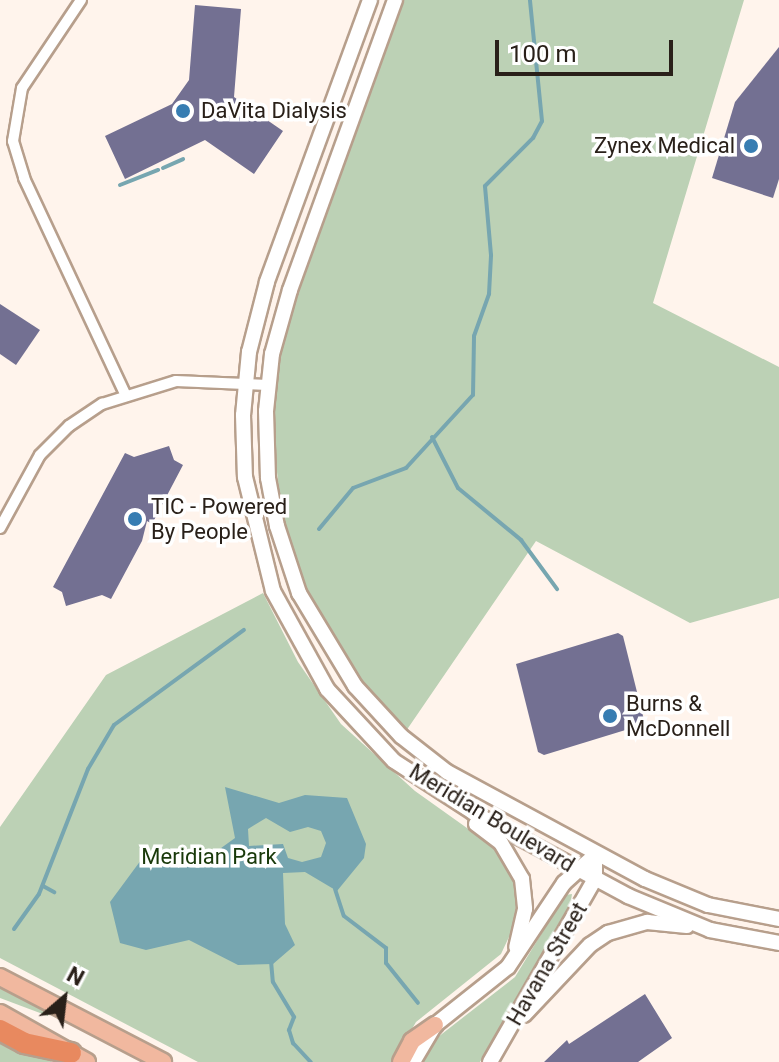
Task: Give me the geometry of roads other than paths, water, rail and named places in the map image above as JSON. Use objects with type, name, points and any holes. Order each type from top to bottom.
[{"type":"highway","points":[[0,1030],[24,1043],[79,1058]]},
{"type":"main road","name":"Meridian Boulevard","points":[[370,0],[267,282],[244,383],[246,486],[273,591],[327,689],[394,761],[595,879],[710,930],[779,943]]},
{"type":"main road","name":"Meridian Boulevard","points":[[395,0],[285,303],[268,385],[267,468],[281,540],[301,598],[342,668],[379,714],[431,761],[595,855],[708,905],[779,919]]},
{"type":"main road","points":[[394,761],[438,799],[493,835],[514,859],[525,909],[508,967]]},
{"type":"main road","name":"Havana Street","points":[[413,1062],[435,1025],[508,967],[575,869],[595,855]]},
{"type":"main road","name":"Havana Street","points":[[490,1062],[518,1020],[595,879],[595,855]]},
{"type":"main road","points":[[518,1020],[590,945],[612,931],[660,922],[710,930]]},
{"type":"main road","points":[[0,977],[163,1062]]},
{"type":"main road","points":[[0,1013],[79,1058]]},
{"type":"main road","points":[[401,1062],[412,1041],[435,1025]]},
{"type":"street","points":[[81,0],[22,88],[13,141],[21,173],[125,394]]},
{"type":"street","points":[[0,528],[23,481],[50,445],[77,419],[125,394],[176,381],[268,385]]},
{"type":"water","points":[[225,787],[279,803],[305,795],[347,798],[366,844],[364,858],[337,891],[305,872],[283,873],[285,924],[295,945],[273,964],[238,965],[189,940],[146,950],[120,943],[110,902],[144,856],[168,849],[210,856],[235,838]],"holes":[[[266,818],[290,832],[308,827],[321,831],[326,843],[321,857],[302,862],[288,858],[283,844],[249,846],[248,829]]]},
{"type":"waterway","points":[[319,529],[353,488],[406,468],[473,395],[474,336],[489,294],[491,255],[485,186],[533,138],[542,121],[530,0]]},
{"type":"waterway","points":[[163,168],[183,159]]},
{"type":"waterway","points":[[120,185],[158,170]]},
{"type":"waterway","points":[[432,437],[458,488],[521,540],[557,589]]},
{"type":"waterway","points":[[14,929],[39,894],[88,769],[114,725],[244,630]]},
{"type":"waterway","points":[[43,886],[54,892]]},
{"type":"waterway","points":[[335,889],[344,916],[386,948],[386,963],[418,1003]]},
{"type":"waterway","points":[[271,961],[273,982],[294,1017],[289,1030],[293,1043],[311,1062]]},
{"type":"place","name":"DaVita Dialysis","points":[[183,111]]},
{"type":"place","name":"Zynex Medical","points":[[751,146]]},
{"type":"place","name":"TIC - Powered By People","points":[[135,519]]},
{"type":"place","name":"Burns & McDonnell","points":[[610,716]]},
{"type":"park label","name":"Meridian Park","points":[[209,857]]}]
